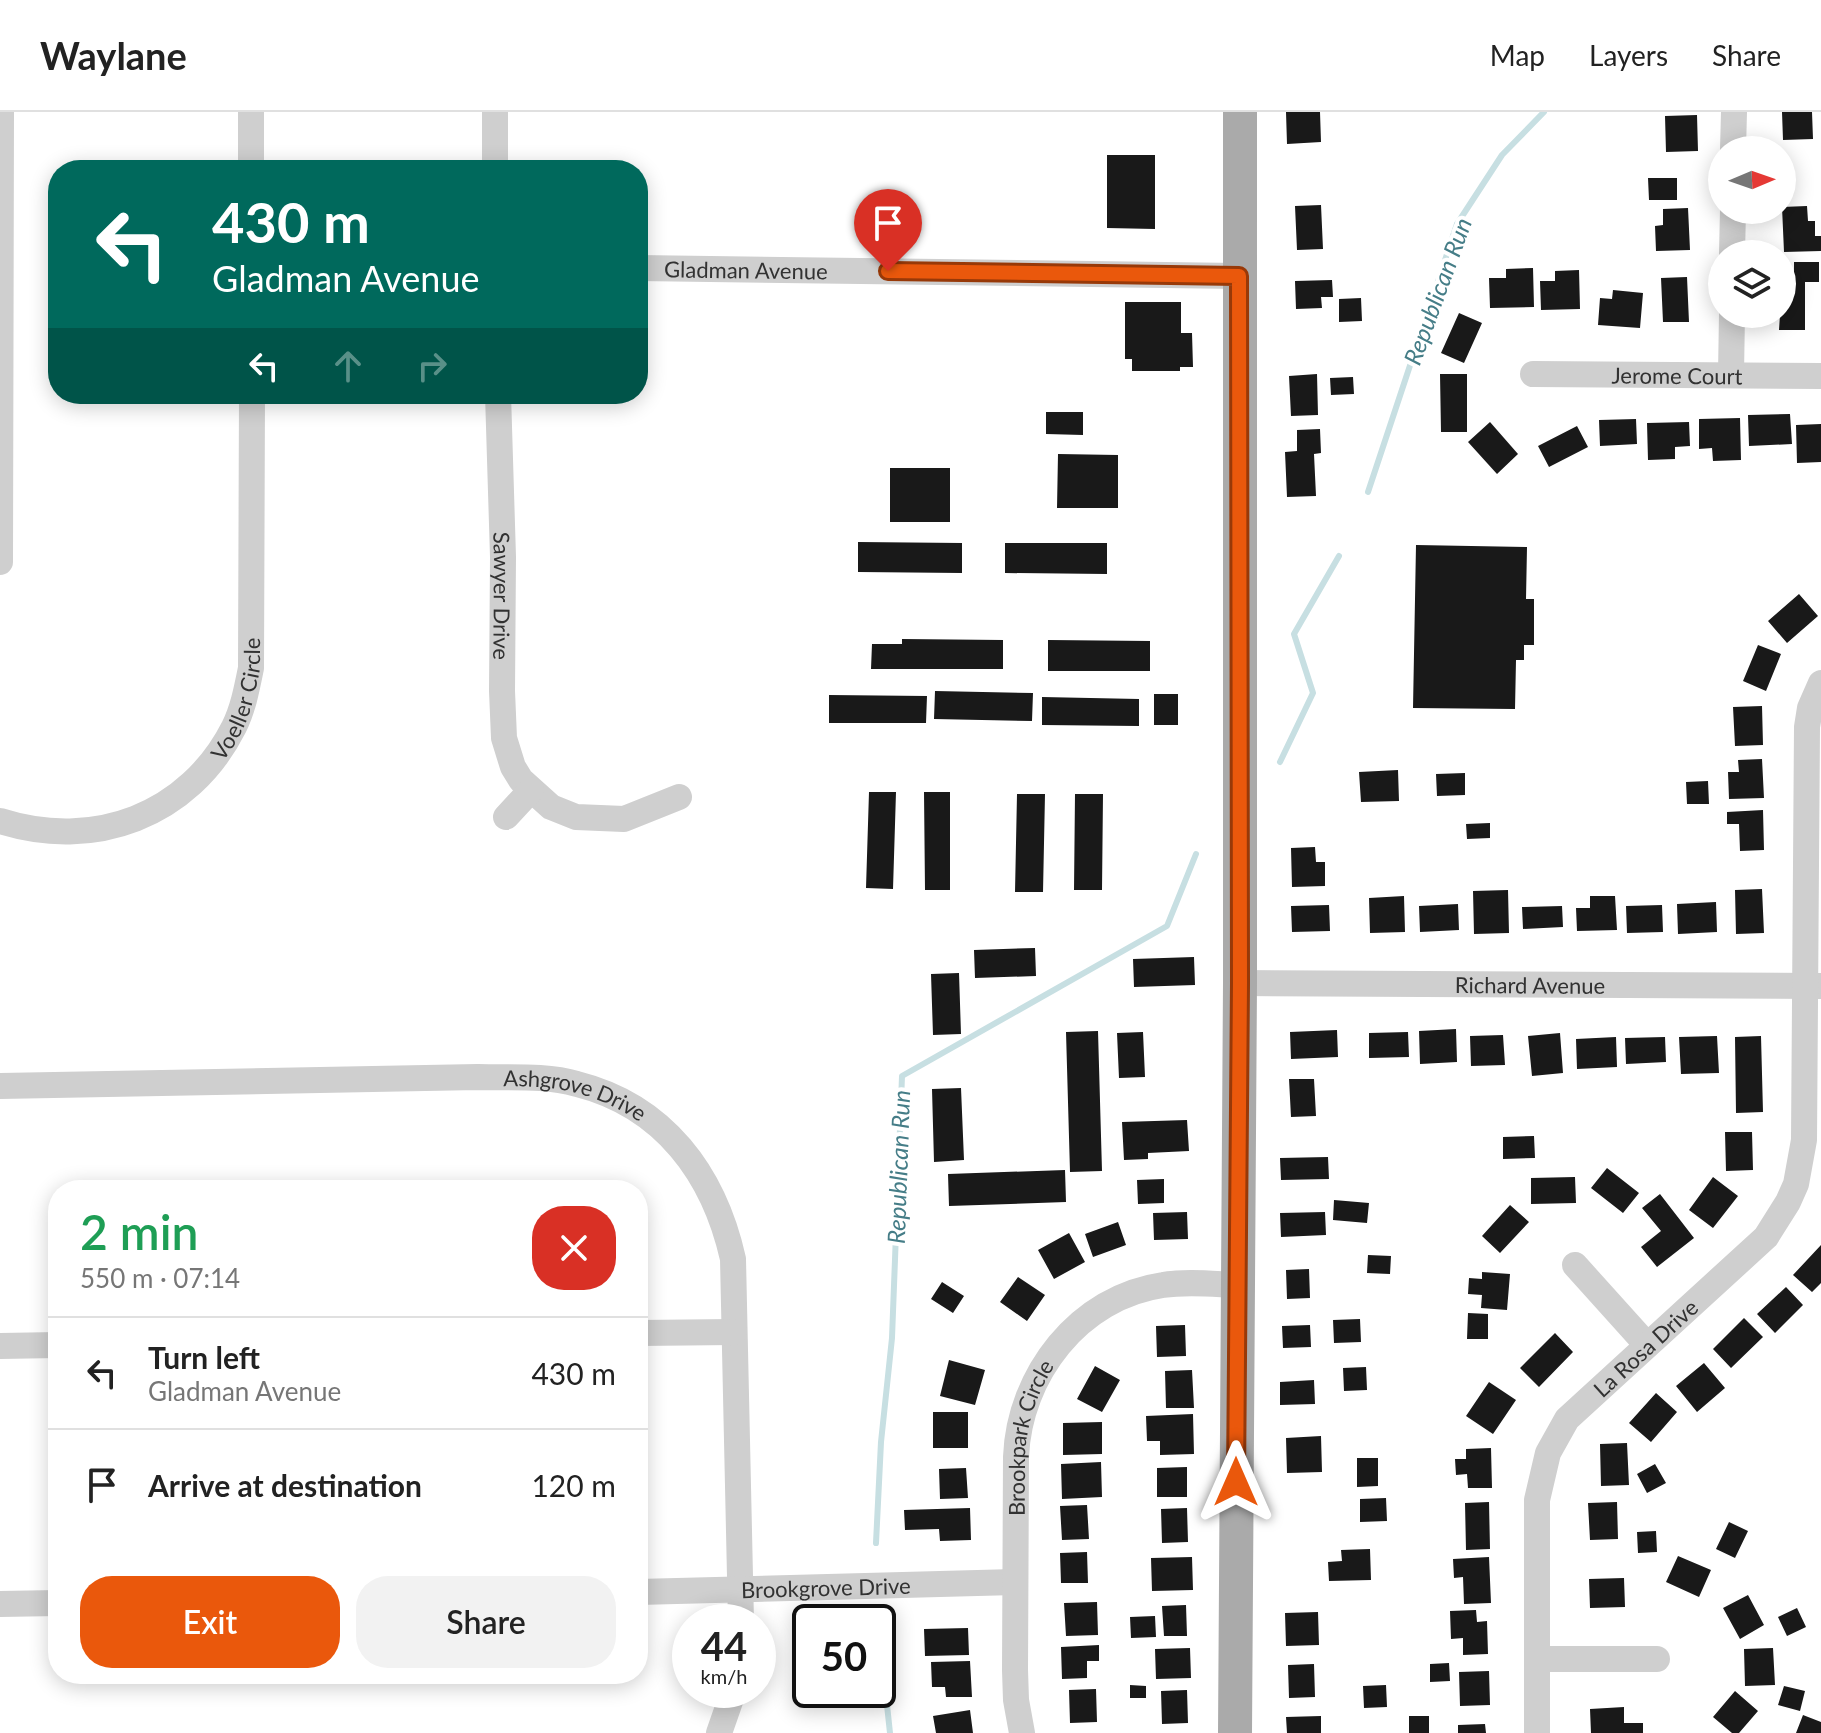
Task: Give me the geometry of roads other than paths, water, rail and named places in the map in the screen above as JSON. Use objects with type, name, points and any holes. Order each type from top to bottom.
[{"type":"main road","points":[[1235,1733],[1240,983],[1240,112]]},
{"type":"street","points":[[0,562],[1,112]]},
{"type":"street","points":[[251,112],[251,160]]},
{"type":"street","points":[[495,112],[495,160]]},
{"type":"street","points":[[1733,136],[1734,112]]},
{"type":"street","name":"Gladman Avenue","points":[[648,268],[1239,276]]},
{"type":"street","points":[[1731,374],[1732,328]]},
{"type":"street","name":"Jerome Court","points":[[1533,374],[1821,376]]},
{"type":"street","name":"Voeller Circle","points":[[0,821],[17,826],[68,831],[107,829],[133,821],[190,787],[214,762],[246,696],[251,668],[252,404]]},
{"type":"street","name":"Sawyer Drive","points":[[498,404],[504,738],[513,767],[531,790]]},
{"type":"street","name":"La Rosa Drive","points":[[1537,1733],[1537,1500],[1542,1469],[1556,1436],[1567,1419],[1752,1252],[1766,1237],[1796,1184],[1804,1140],[1813,985],[1807,727],[1810,708],[1821,683]]},
{"type":"street","points":[[506,817],[531,790],[551,807],[564,813],[601,820],[624,819],[679,797]]},
{"type":"street","name":"Richard Avenue","points":[[1240,983],[1813,985]]},
{"type":"street","name":"Ashgrove Drive","points":[[0,1086],[478,1077],[543,1079],[576,1084],[609,1095],[640,1111],[692,1160],[712,1193],[725,1224],[733,1259],[740,1604]]},
{"type":"street","points":[[1575,1265],[1647,1345]]},
{"type":"street","name":"Brookpark Circle","points":[[1022,1733],[1016,1700],[1017,1433],[1031,1389],[1050,1354],[1073,1328],[1100,1308],[1132,1293],[1163,1285],[1237,1285]]},
{"type":"street","points":[[648,1333],[734,1332]]},
{"type":"street","points":[[0,1346],[48,1345]]},
{"type":"street","name":"Brookgrove Drive","points":[[648,1592],[1015,1582]]},
{"type":"street","points":[[0,1604],[48,1603]]},
{"type":"street","points":[[1538,1659],[1657,1659]]},
{"type":"street","points":[[719,1733],[728,1708]]},
{"type":"waterway","name":"Republican Run","points":[[1368,492],[1457,224],[1502,155],[1544,112]]},
{"type":"waterway","name":"Republican Run","points":[[1280,762],[1313,693],[1294,634],[1339,556]]},
{"type":"waterway","name":"Republican Run","points":[[876,1543],[881,1442],[892,1338],[902,1076],[1167,926],[1196,854]]},
{"type":"waterway","name":"Republican Run","points":[[887,1708],[890,1733]]}]
